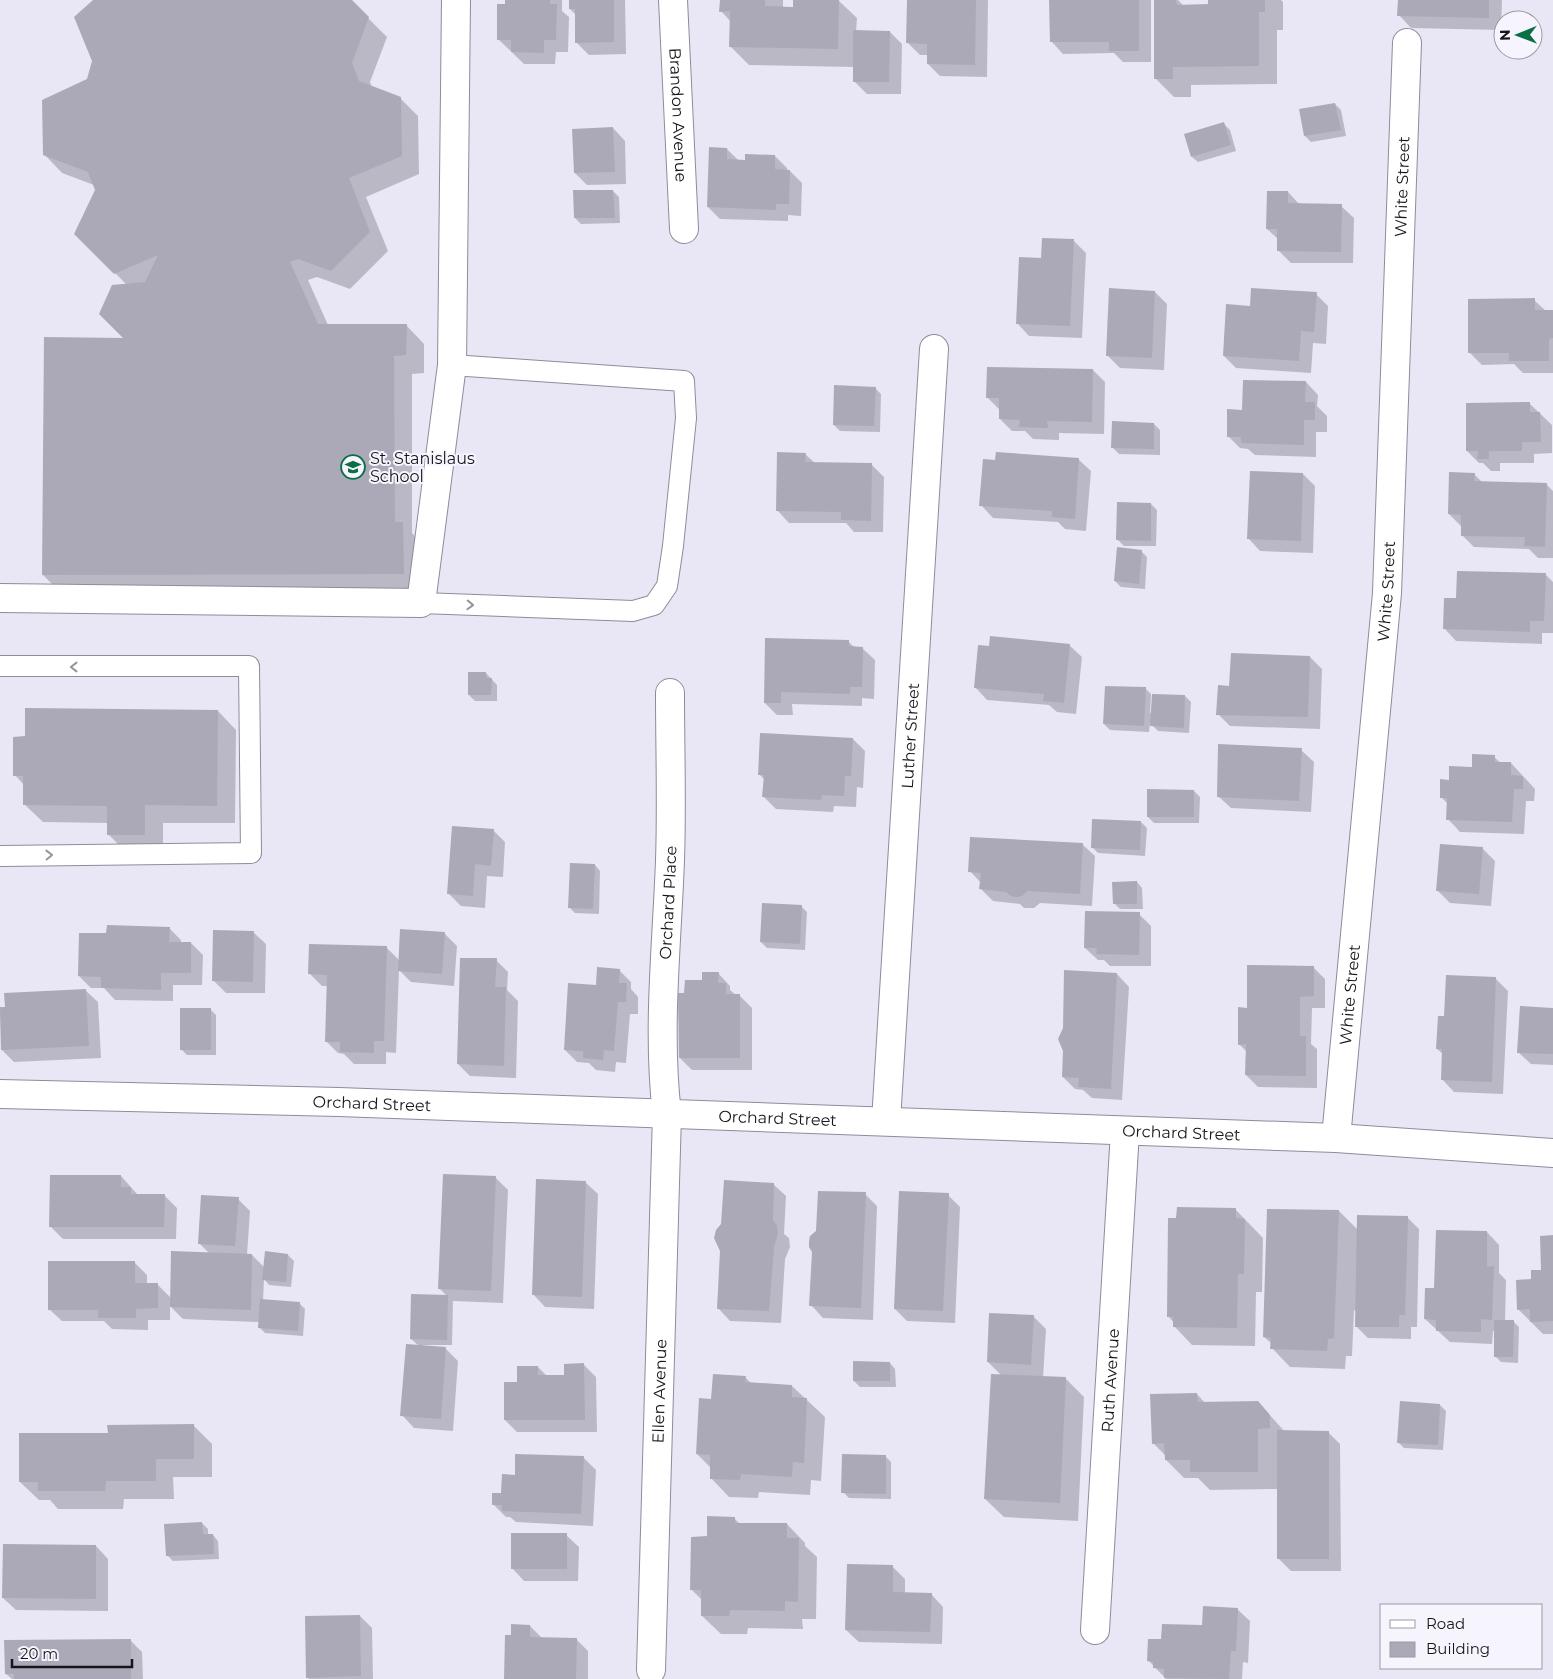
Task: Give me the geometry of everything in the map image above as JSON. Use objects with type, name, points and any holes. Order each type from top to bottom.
[{"type":"street","points":[[0,598],[422,603],[452,365],[456,0]]},
{"type":"street","name":"Brandon Avenue","points":[[672,0],[684,229]]},
{"type":"street","name":"White Street","points":[[1336,1138],[1387,593],[1407,44]]},
{"type":"street","name":"Luther Street","points":[[886,1121],[934,349]]},
{"type":"street","name":"Orchard Place","points":[[667,1114],[663,1080],[663,1018],[670,858],[670,693]]},
{"type":"street","name":"Orchard Street","points":[[0,1094],[338,1102],[1336,1138],[1553,1153]]},
{"type":"street","name":"Ellen Avenue","points":[[651,1670],[667,1114]]},
{"type":"street","name":"Ruth Avenue","points":[[1095,1630],[1125,1131]]},
{"type":"lane","points":[[422,603],[633,611],[654,605],[666,586],[673,546],[686,418],[684,381],[452,365]]},
{"type":"lane","points":[[0,666],[249,666],[251,853],[0,856]]},
{"type":"building","points":[[93,0],[352,0],[369,17],[352,63],[359,81],[401,97],[402,156],[349,178],[370,232],[331,271],[298,259],[290,262],[318,324],[407,324],[406,355],[394,356],[395,522],[403,522],[404,574],[42,575],[44,337],[123,338],[99,314],[112,285],[145,282],[158,255],[114,274],[74,234],[95,190],[88,172],[43,155],[42,100],[87,79],[92,61],[74,17]]},
{"type":"building","points":[[505,0],[550,0],[550,4],[557,4],[556,40],[544,40],[544,53],[511,52],[511,40],[497,40],[497,4],[505,4]]},
{"type":"building","points":[[569,0],[614,0],[614,42],[575,43],[575,9],[569,9]]},
{"type":"building","points":[[720,0],[765,0],[765,6],[793,7],[793,0],[839,0],[838,49],[729,47],[730,11],[719,12]]},
{"type":"building","points":[[907,0],[976,0],[975,65],[927,64],[927,44],[906,43]]},
{"type":"building","points":[[1049,0],[1139,0],[1139,51],[1109,51],[1109,42],[1050,42]]},
{"type":"building","points":[[1154,0],[1176,0],[1177,5],[1208,4],[1208,0],[1265,0],[1265,12],[1259,12],[1259,66],[1173,67],[1173,79],[1154,79]]},
{"type":"building","points":[[1398,0],[1489,0],[1489,18],[1397,16]]},
{"type":"building","points":[[853,30],[890,31],[889,82],[853,82]]},
{"type":"building","points":[[1335,103],[1341,130],[1304,136],[1299,109]]},
{"type":"building","points":[[1224,122],[1231,145],[1191,157],[1184,134]]},
{"type":"building","points":[[613,127],[615,172],[574,173],[572,129]]},
{"type":"building","points":[[709,147],[727,148],[727,159],[745,160],[745,154],[775,155],[775,169],[790,170],[789,204],[776,204],[776,210],[707,207]]},
{"type":"building","points":[[573,190],[613,190],[615,218],[574,218]]},
{"type":"building","points":[[1267,191],[1288,191],[1288,203],[1342,204],[1341,252],[1277,251],[1277,229],[1266,229]]},
{"type":"building","points":[[1042,238],[1074,239],[1070,326],[1016,324],[1019,257],[1041,258]]},
{"type":"building","points":[[1109,288],[1155,291],[1152,358],[1106,356]]},
{"type":"building","points":[[1251,288],[1317,292],[1314,332],[1301,331],[1299,361],[1223,356],[1226,304],[1250,306]]},
{"type":"building","points":[[1535,298],[1535,310],[1553,310],[1553,338],[1549,339],[1549,361],[1509,361],[1509,353],[1468,353],[1468,299]]},
{"type":"building","points":[[987,367],[1093,369],[1092,422],[1047,421],[1048,428],[1019,427],[1020,420],[999,419],[999,398],[986,398]]},
{"type":"building","points":[[1243,380],[1306,381],[1305,402],[1315,402],[1315,420],[1304,420],[1304,445],[1241,443],[1241,437],[1227,437],[1227,409],[1242,410]]},
{"type":"building","points":[[834,385],[876,387],[874,426],[833,425]]},
{"type":"building","points":[[1530,402],[1530,412],[1540,412],[1541,442],[1522,442],[1522,451],[1489,451],[1489,459],[1477,459],[1478,451],[1466,451],[1466,403]]},
{"type":"building","points":[[1112,421],[1154,423],[1154,449],[1111,448]]},
{"type":"building","points":[[777,452],[806,453],[805,462],[872,463],[871,521],[841,520],[841,512],[776,511]]},
{"type":"building","points":[[996,452],[1079,458],[1075,519],[1052,517],[1052,511],[979,506],[983,459],[995,460]]},
{"type":"building","points":[[1250,471],[1303,473],[1301,541],[1247,539]]},
{"type":"building","points":[[1449,472],[1475,473],[1474,481],[1547,483],[1545,547],[1524,546],[1525,537],[1461,536],[1461,515],[1448,514]]},
{"type":"building","points":[[1117,502],[1151,503],[1151,541],[1116,540]]},
{"type":"building","points":[[1117,547],[1142,550],[1139,584],[1114,581]]},
{"type":"building","points":[[1457,571],[1546,573],[1544,621],[1530,621],[1530,632],[1443,629],[1444,598],[1456,598]]},
{"type":"building","points":[[990,636],[1070,644],[1064,703],[1043,701],[1044,694],[974,688],[978,645],[989,646]]},
{"type":"building","points":[[765,638],[849,640],[849,646],[863,647],[862,687],[850,687],[850,694],[781,692],[781,703],[764,703]]},
{"type":"building","points":[[1231,653],[1310,656],[1308,717],[1216,715],[1218,685],[1229,686]]},
{"type":"building","points":[[468,672],[486,672],[486,678],[492,678],[491,695],[468,695]]},
{"type":"building","points":[[1105,686],[1146,687],[1144,726],[1103,724]]},
{"type":"building","points":[[1152,694],[1185,695],[1184,728],[1150,726]]},
{"type":"building","points":[[25,708],[218,710],[217,806],[145,805],[145,835],[107,835],[107,806],[23,805],[23,776],[13,776],[13,737],[25,736]]},
{"type":"building","points":[[760,733],[853,738],[851,776],[845,776],[844,796],[822,795],[821,800],[762,797],[764,775],[758,775]]},
{"type":"building","points":[[1218,744],[1302,748],[1299,801],[1217,797]]},
{"type":"building","points":[[1472,754],[1495,755],[1495,762],[1511,762],[1511,775],[1523,776],[1523,789],[1514,789],[1512,822],[1446,820],[1447,798],[1440,798],[1440,779],[1449,780],[1449,766],[1472,767]]},
{"type":"building","points":[[1147,789],[1194,790],[1194,817],[1147,817]]},
{"type":"building","points":[[1092,819],[1141,821],[1140,850],[1091,848]]},
{"type":"building","points":[[452,826],[494,829],[491,866],[475,864],[473,896],[447,894]]},
{"type":"building","points":[[970,837],[1083,843],[1080,894],[1027,891],[1022,896],[1016,897],[1006,892],[979,889],[981,873],[968,872]]},
{"type":"building","points":[[1440,844],[1483,847],[1479,894],[1436,891]]},
{"type":"building","points":[[570,863],[595,864],[593,909],[568,908]]},
{"type":"building","points":[[1137,881],[1137,904],[1113,904],[1112,882]]},
{"type":"building","points":[[762,903],[802,905],[800,944],[760,942]]},
{"type":"building","points":[[1085,911],[1140,912],[1139,955],[1096,954],[1097,948],[1084,948]]},
{"type":"building","points":[[107,925],[170,927],[169,942],[191,942],[191,973],[161,973],[161,990],[101,988],[101,977],[78,976],[79,933],[106,933]]},
{"type":"building","points":[[400,929],[445,932],[442,974],[398,971]]},
{"type":"building","points":[[213,930],[254,931],[253,982],[212,981]]},
{"type":"building","points":[[309,944],[387,946],[384,1041],[374,1041],[374,1053],[340,1052],[340,1042],[325,1042],[327,975],[308,974]]},
{"type":"building","points":[[460,958],[497,958],[495,987],[506,987],[504,1066],[457,1064]]},
{"type":"building","points":[[1247,965],[1314,966],[1314,996],[1300,997],[1300,1036],[1306,1036],[1306,1076],[1245,1075],[1246,1044],[1238,1045],[1238,1007],[1247,1008]]},
{"type":"building","points":[[597,967],[620,969],[619,983],[627,983],[626,1002],[618,1002],[614,1051],[604,1050],[603,1060],[583,1058],[583,1051],[564,1050],[568,983],[596,985]]},
{"type":"building","points":[[1064,970],[1117,973],[1111,1089],[1078,1087],[1079,1078],[1062,1077],[1063,1051],[1058,1039],[1063,1028]]},
{"type":"building","points":[[702,972],[719,972],[718,983],[726,983],[726,994],[740,994],[740,1058],[679,1058],[678,993],[684,993],[685,980],[702,980]]},
{"type":"building","points":[[1446,975],[1496,977],[1492,1082],[1441,1080],[1442,1049],[1436,1049],[1438,1016],[1444,1016]]},
{"type":"building","points":[[86,989],[89,1046],[1,1050],[0,1007],[5,1007],[4,993]]},
{"type":"building","points":[[1520,1006],[1553,1008],[1553,1054],[1517,1053]]},
{"type":"building","points":[[180,1008],[211,1008],[211,1050],[180,1050]]},
{"type":"building","points":[[443,1174],[496,1176],[491,1291],[438,1289]]},
{"type":"building","points":[[50,1175],[121,1175],[121,1187],[131,1187],[131,1194],[165,1194],[164,1227],[49,1227]]},
{"type":"building","points":[[536,1179],[586,1181],[582,1297],[532,1295]]},
{"type":"building","points":[[724,1180],[774,1183],[773,1221],[777,1225],[778,1234],[774,1247],[769,1311],[717,1309],[720,1251],[714,1238],[716,1230],[721,1224]]},
{"type":"building","points":[[818,1191],[866,1192],[861,1308],[809,1306],[812,1252],[809,1247],[809,1241],[810,1236],[816,1231]]},
{"type":"building","points":[[899,1191],[949,1193],[943,1311],[894,1309]]},
{"type":"building","points":[[201,1195],[239,1197],[235,1246],[198,1244]]},
{"type":"building","points":[[1177,1207],[1236,1208],[1236,1218],[1245,1219],[1244,1274],[1238,1274],[1237,1328],[1173,1327],[1173,1317],[1167,1317],[1168,1218],[1176,1218]]},
{"type":"building","points":[[1267,1209],[1339,1210],[1334,1338],[1328,1339],[1327,1351],[1270,1349],[1271,1338],[1263,1337]]},
{"type":"building","points":[[1357,1215],[1408,1216],[1405,1315],[1399,1315],[1399,1327],[1355,1327]]},
{"type":"building","points":[[1436,1230],[1487,1231],[1487,1267],[1494,1266],[1492,1320],[1481,1319],[1481,1332],[1436,1331],[1436,1320],[1424,1319],[1425,1288],[1434,1288]]},
{"type":"building","points":[[1553,1235],[1553,1321],[1530,1322],[1530,1309],[1517,1310],[1516,1280],[1531,1279],[1531,1270],[1541,1270],[1540,1236]]},
{"type":"building","points":[[171,1251],[252,1254],[251,1310],[170,1307]]},
{"type":"building","points":[[265,1251],[288,1254],[286,1282],[262,1280]]},
{"type":"building","points":[[48,1261],[135,1261],[135,1283],[158,1283],[158,1308],[136,1309],[136,1318],[98,1318],[98,1310],[48,1310]]},
{"type":"building","points":[[411,1294],[448,1295],[447,1340],[410,1339]]},
{"type":"building","points":[[260,1299],[300,1302],[298,1331],[258,1328]]},
{"type":"building","points":[[989,1313],[1034,1315],[1031,1365],[987,1362]]},
{"type":"building","points":[[1494,1320],[1514,1320],[1513,1357],[1494,1357]]},
{"type":"building","points":[[406,1344],[446,1347],[441,1419],[400,1416]]},
{"type":"building","points":[[853,1361],[890,1362],[890,1381],[853,1381]]},
{"type":"building","points":[[584,1363],[585,1420],[504,1420],[504,1382],[517,1382],[517,1366],[538,1366],[538,1375],[564,1375],[564,1364]]},
{"type":"building","points":[[713,1374],[746,1376],[745,1382],[792,1385],[792,1397],[807,1398],[804,1463],[793,1462],[792,1477],[741,1474],[740,1480],[710,1479],[710,1455],[696,1454],[699,1398],[711,1399]]},
{"type":"building","points":[[991,1374],[1066,1377],[1060,1503],[984,1499]]},
{"type":"building","points":[[1197,1393],[1198,1402],[1258,1401],[1270,1415],[1270,1428],[1258,1429],[1258,1472],[1190,1472],[1190,1460],[1165,1460],[1164,1443],[1152,1444],[1150,1394]]},
{"type":"building","points":[[1400,1401],[1440,1404],[1438,1445],[1397,1443]]},
{"type":"building","points":[[194,1424],[194,1459],[156,1459],[156,1481],[106,1481],[105,1491],[38,1491],[38,1482],[19,1482],[19,1433],[108,1433],[107,1425]]},
{"type":"building","points":[[1277,1430],[1329,1431],[1329,1559],[1277,1559]]},
{"type":"building","points":[[515,1454],[584,1456],[581,1514],[502,1511],[502,1505],[492,1505],[492,1493],[501,1493],[502,1474],[515,1475]]},
{"type":"building","points":[[842,1454],[886,1455],[886,1494],[841,1493]]},
{"type":"building","points":[[707,1516],[735,1517],[735,1523],[787,1523],[787,1538],[799,1538],[798,1602],[785,1601],[785,1611],[730,1610],[729,1616],[701,1616],[701,1590],[690,1590],[691,1537],[707,1536]]},
{"type":"building","points":[[202,1522],[203,1534],[213,1534],[214,1554],[166,1556],[164,1524]]},
{"type":"building","points":[[511,1533],[567,1533],[567,1569],[511,1569]]},
{"type":"building","points":[[3,1544],[96,1545],[96,1599],[2,1598]]},
{"type":"building","points":[[847,1564],[893,1565],[893,1592],[932,1593],[930,1632],[845,1630]]},
{"type":"building","points":[[1203,1606],[1238,1608],[1236,1651],[1231,1651],[1229,1679],[1164,1678],[1164,1669],[1153,1668],[1153,1662],[1147,1661],[1148,1639],[1161,1639],[1162,1624],[1202,1625]]},
{"type":"building","points":[[360,1615],[361,1676],[306,1678],[305,1616]]},
{"type":"building","points":[[511,1624],[530,1625],[530,1637],[577,1638],[576,1679],[504,1679],[505,1635],[511,1635]]},
{"type":"building","points":[[131,1639],[131,1679],[14,1679],[14,1674],[5,1674],[4,1640]]},
{"type":"place","name":"St. Stanislaus School","points":[[353,467]]}]
